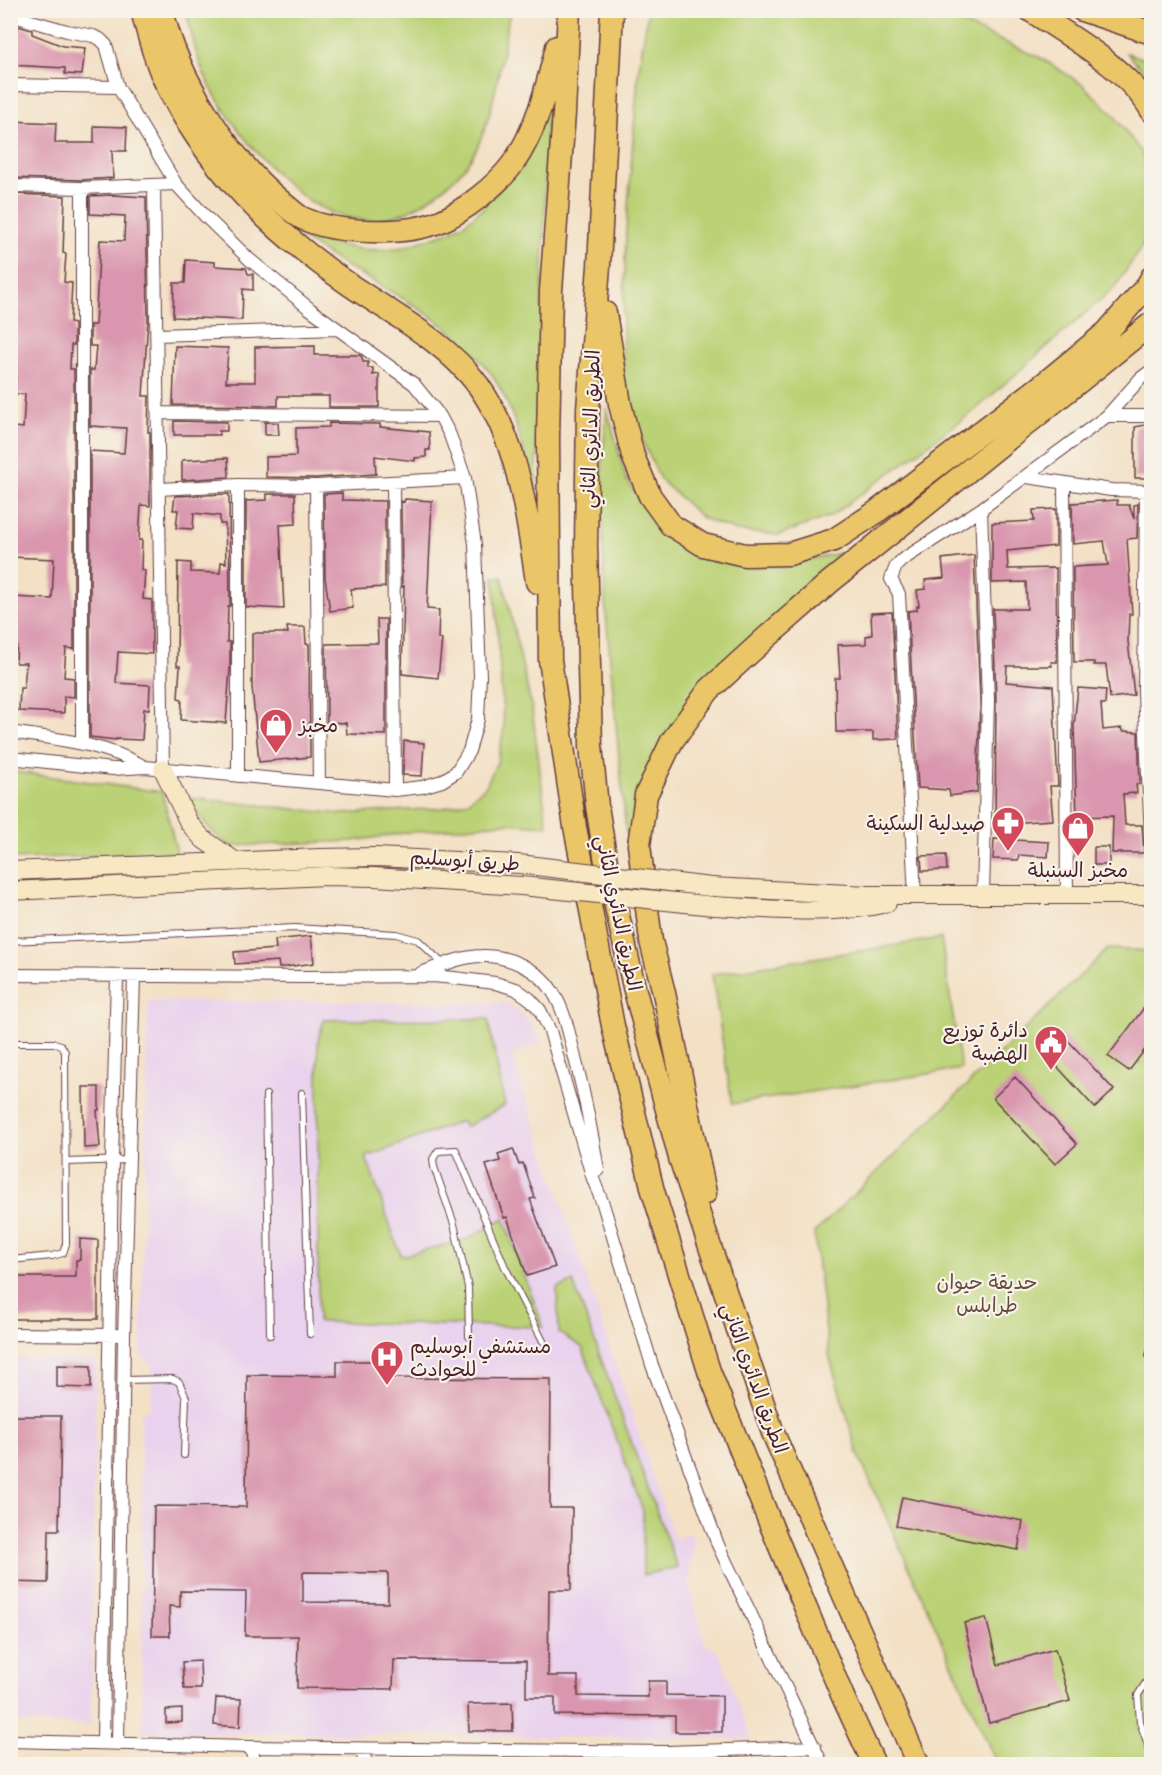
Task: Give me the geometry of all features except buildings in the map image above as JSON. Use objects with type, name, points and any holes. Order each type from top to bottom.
[{"type":"highway","points":[[142,10],[164,80],[194,134],[212,161],[233,185],[292,241],[350,285],[427,336],[455,360],[477,384],[488,401],[508,445],[520,482],[549,660]]},
{"type":"highway","points":[[162,10],[164,22],[187,77],[211,120],[237,158],[269,192],[301,218],[355,230],[387,231],[414,228],[441,221],[489,189],[511,166],[527,140],[545,93],[567,10]]},
{"type":"highway","name":"الطريق الدائري الثاني","points":[[567,10],[564,113],[551,291],[548,439],[549,660],[575,827],[613,1026],[653,1191],[709,1371],[843,1697],[874,1764]]},
{"type":"highway","name":"الطريق الدائري الثاني","points":[[612,10],[599,266],[588,409],[586,545],[591,746],[606,862],[634,987],[680,1158],[773,1433],[918,1764]]},
{"type":"highway","points":[[1030,10],[1096,53],[1143,97],[1152,111]]},
{"type":"highway","points":[[1082,10],[1152,33]]},
{"type":"highway","points":[[599,266],[620,404],[633,456],[650,496],[672,525],[703,545],[745,555],[789,554],[834,540],[874,513],[1045,383],[1107,332],[1147,286],[1152,277]]},
{"type":"highway","points":[[725,1294],[664,993],[651,941],[639,845],[646,795],[672,741],[709,690],[831,582],[1152,323]]},
{"type":"main road","points":[[163,770],[189,823],[202,839],[237,862]]},
{"type":"main road","name":"طريق أبوسليم","points":[[10,871],[376,857],[519,864],[711,887],[915,896],[1152,895]]},
{"type":"main road","name":"طريق أبوسليم","points":[[10,891],[326,876],[522,886],[714,906],[819,911],[868,907],[915,896]]},
{"type":"street","points":[[10,15],[100,39],[106,45],[118,87],[176,184],[250,260],[336,329],[414,384],[440,416],[450,435],[465,478],[475,544],[480,676],[478,719],[469,751],[456,771],[442,781],[432,784],[395,790],[145,767],[113,769],[10,758]]},
{"type":"street","points":[[10,85],[118,87]]},
{"type":"street","points":[[10,186],[82,188],[176,184]]},
{"type":"street","points":[[154,185],[163,770]]},
{"type":"street","points":[[82,188],[82,744]]},
{"type":"street","points":[[156,335],[336,329]]},
{"type":"street","points":[[915,896],[899,594],[891,579],[896,566],[1027,477],[1107,416],[1141,378],[1152,370]]},
{"type":"street","points":[[158,413],[440,416]]},
{"type":"street","points":[[1107,416],[1152,416]]},
{"type":"street","points":[[1027,477],[1111,490],[1149,491],[1144,693],[1152,857]]},
{"type":"street","points":[[159,489],[238,485],[316,486],[465,478]]},
{"type":"street","points":[[393,482],[395,790]]},
{"type":"street","points":[[1064,483],[1067,894]]},
{"type":"street","points":[[238,485],[238,776]]},
{"type":"street","points":[[316,486],[319,783]]},
{"type":"street","points":[[981,509],[988,700],[984,895]]},
{"type":"street","points":[[10,732],[82,744],[116,753],[145,767]]},
{"type":"street","points":[[409,977],[443,965],[482,956],[495,957],[527,968],[552,990],[562,1009],[585,1099],[603,1204]]},
{"type":"street","points":[[10,975],[433,976],[495,983],[516,989],[530,999],[540,1010],[557,1052],[593,1179],[603,1204],[652,1365],[718,1545],[822,1764]]},
{"type":"street","points":[[103,1742],[117,976]]},
{"type":"street","points":[[118,1742],[124,1336],[134,976]]},
{"type":"street","points":[[10,1334],[124,1336]]},
{"type":"street","points":[[108,1430],[123,1431]]},
{"type":"street","points":[[104,1628],[120,1629]]},
{"type":"street","points":[[10,1741],[669,1758],[815,1747]]},
{"type":"street","points":[[249,1747],[257,1764]]},
{"type":"street","points":[[359,1749],[368,1764]]},
{"type":"lane","points":[[10,941],[295,928],[396,934],[418,940],[443,965]]},
{"type":"lane","points":[[10,1043],[54,1043],[61,1045],[65,1052],[66,1162],[66,1244],[63,1252],[52,1256],[10,1260]]},
{"type":"lane","points":[[302,1093],[310,1334]]},
{"type":"lane","points":[[266,1095],[270,1335]]},
{"type":"lane","points":[[469,1336],[468,1287],[454,1224],[434,1167],[433,1159],[438,1151],[456,1150],[505,1267],[543,1341]]},
{"type":"lane","points":[[66,1162],[129,1160]]},
{"type":"lane","points":[[1152,1346],[1149,1355],[1152,1370]]},
{"type":"lane","points":[[124,1380],[173,1379],[179,1382],[186,1398],[184,1455]]},
{"type":"lane","points":[[1152,1673],[1138,1695],[1140,1722],[1152,1756]]},
{"type":"shaded area","name":"مستشفي أبوسليم للحوادث","points":[[148,1001],[506,1003],[517,1009],[529,1021],[542,1042],[512,1055],[674,1539],[691,1533],[693,1543],[689,1585],[706,1646],[718,1650],[751,1739],[142,1732],[141,1414],[151,1407],[152,1365],[141,1355]]},
{"type":"shaded area","points":[[11,1358],[96,1361],[91,1725],[11,1723]]},
{"type":"green space","points":[[186,11],[510,11],[492,104],[481,140],[473,155],[446,186],[429,199],[412,209],[387,218],[363,220],[340,216],[319,207],[280,177],[247,141],[220,104],[203,72]]},
{"type":"green space","points":[[648,11],[933,11],[1041,58],[1082,84],[1113,114],[1142,153],[1151,201],[1143,245],[1115,287],[974,411],[831,516],[779,535],[737,531],[702,518],[660,479],[621,394],[626,233],[638,75]]},
{"type":"green space","points":[[1127,53],[1151,61],[1151,80]]},
{"type":"green space","points":[[548,101],[536,494],[508,405],[494,378],[479,359],[463,342],[426,313],[299,237],[359,249],[381,250],[404,247],[449,232],[464,224],[483,208]]},
{"type":"green space","points":[[607,408],[626,479],[648,510],[698,553],[749,567],[783,567],[855,550],[706,683],[632,831],[626,833],[605,603],[601,477]]},
{"type":"green space","points":[[502,576],[532,709],[547,826],[505,823],[405,833],[353,841],[230,846],[212,832],[184,797],[340,814],[443,808],[467,802],[486,786],[498,760],[504,728],[494,577]]},
{"type":"green space","points":[[10,771],[162,792],[177,853],[11,859]]},
{"type":"green space","points":[[941,938],[961,1069],[732,1104],[712,974]]},
{"type":"green space","name":"حديقة حيوان طرابلس","points":[[1108,949],[1151,951],[1151,1764],[997,1764],[858,1454],[829,1355],[814,1233]]},
{"type":"green space","points":[[488,1019],[505,1105],[465,1127],[462,1121],[366,1157],[401,1256],[468,1239],[504,1218],[543,1327],[318,1322],[318,1040],[324,1020]]},
{"type":"green space","points":[[573,1282],[677,1567],[643,1575],[643,1511],[582,1347],[559,1333],[557,1288]]},
{"type":"place","name":"مخبز","points":[[276,754]]},
{"type":"place","name":"صيدلية السكينة","points":[[1008,852]]},
{"type":"place","name":"مخبز السنبلة","points":[[1078,857]]},
{"type":"place","name":"دائرة توزيع الهضبة","points":[[1051,1071]]},
{"type":"place","name":"مستشفي أبوسليم للحوادث","points":[[387,1386]]}]
